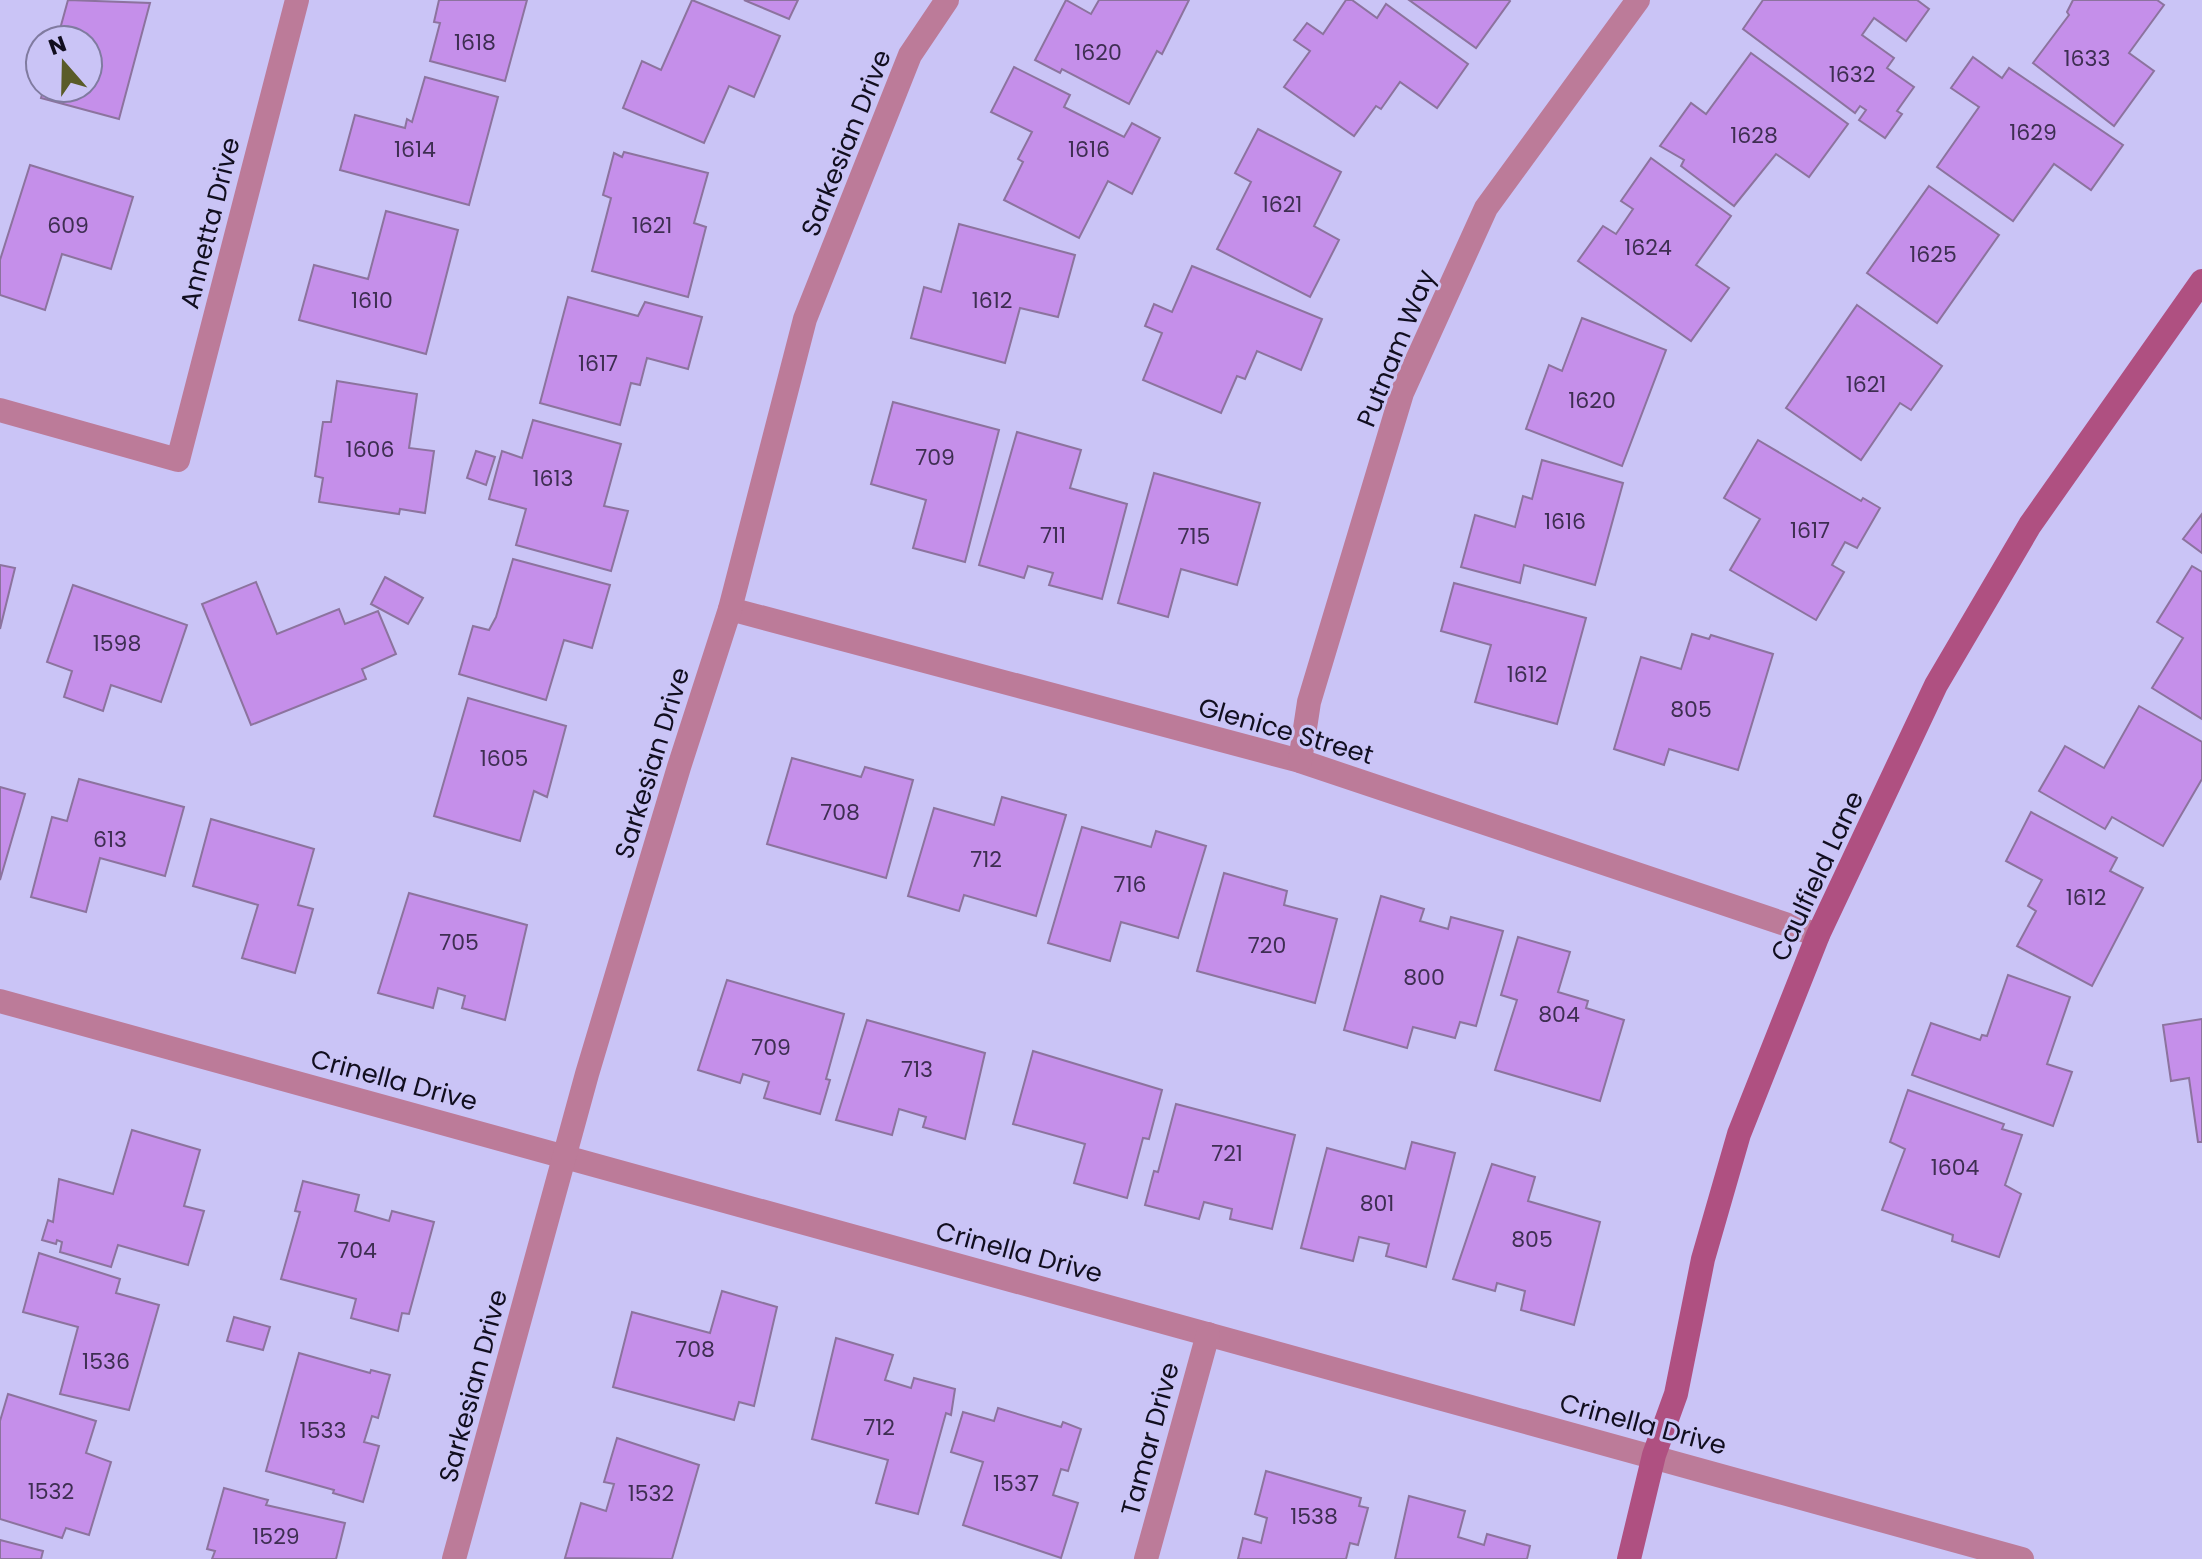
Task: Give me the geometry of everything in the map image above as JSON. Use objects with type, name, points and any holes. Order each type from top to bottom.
[{"type":"main road","name":"Caulfield Lane","points":[[1629,1559],[1654,1455],[1676,1394],[1703,1259],[1739,1134],[1818,935],[1944,672],[2030,525],[2202,281]]},
{"type":"street","name":"Annetta Drive","points":[[0,410],[178,460],[297,0]]},
{"type":"street","name":"Sarkesian Drive","points":[[454,1559],[565,1156],[679,767],[730,609],[805,319],[910,55],[947,0]]},
{"type":"street","name":"Putnam Way","points":[[1300,761],[1309,702],[1402,393],[1486,208],[1638,0]]},
{"type":"street","name":"Glenice Street","points":[[730,609],[1300,761],[1818,935]]},
{"type":"street","name":"Crinella Drive","points":[[0,1001],[2022,1559]]},
{"type":"street","name":"Tamar Drive","points":[[1146,1559],[1208,1334]]},
{"type":"building","points":[[68,0],[150,3],[119,119],[63,104],[104,104],[104,24],[61,24]]},
{"type":"building","points":[[439,0],[527,0],[505,81],[430,61],[440,23],[434,22]]},
{"type":"building","points":[[692,0],[780,36],[754,97],[729,86],[704,143],[623,108],[642,61],[661,70]]},
{"type":"building","points":[[744,0],[798,0],[789,19]]},
{"type":"building","points":[[1066,0],[1091,14],[1099,0],[1189,0],[1162,54],[1157,51],[1129,104],[1062,69],[1060,73],[1035,60]]},
{"type":"building","points":[[1346,0],[1352,0],[1377,18],[1386,4],[1468,64],[1437,108],[1400,82],[1381,109],[1376,106],[1354,136],[1284,87],[1310,51],[1294,40],[1307,23],[1323,34]]},
{"type":"building","points":[[1409,0],[1509,0],[1510,1],[1476,48]]},
{"type":"building","points":[[1763,0],[1917,0],[1929,9],[1906,41],[1874,18],[1862,35],[1894,58],[1887,68],[1914,87],[1897,111],[1902,114],[1885,138],[1859,120],[1866,110],[1860,106],[1855,113],[1743,29]]},
{"type":"building","points":[[2073,0],[2157,0],[2164,5],[2129,53],[2154,71],[2114,126],[2033,63],[2069,15],[2067,12]]},
{"type":"building","points":[[1751,53],[1848,124],[1809,177],[1776,154],[1734,206],[1681,166],[1684,160],[1660,146],[1691,103],[1706,114]]},
{"type":"building","points":[[1973,57],[2002,78],[2009,68],[2123,145],[2091,190],[2054,164],[2013,221],[1937,167],[1979,107],[1951,88]]},
{"type":"building","points":[[1014,67],[1070,95],[1064,107],[1124,137],[1132,123],[1160,138],[1132,194],[1108,181],[1079,238],[1004,200],[1023,162],[1018,159],[1032,132],[991,112]]},
{"type":"building","points":[[425,77],[498,97],[469,205],[340,170],[355,115],[405,128],[407,119],[412,122]]},
{"type":"building","points":[[1258,129],[1341,172],[1314,226],[1339,240],[1310,297],[1217,249],[1251,182],[1235,173]]},
{"type":"building","points":[[624,152],[708,173],[694,223],[706,227],[688,297],[592,271],[611,198],[603,195],[614,153],[622,157]]},
{"type":"building","points":[[1651,158],[1731,216],[1696,265],[1729,288],[1691,341],[1578,261],[1603,226],[1616,234],[1633,209],[1621,201]]},
{"type":"building","points":[[30,165],[133,197],[111,269],[62,254],[45,310],[0,295],[0,260]]},
{"type":"building","points":[[1929,186],[1999,235],[1937,323],[1867,273]]},
{"type":"building","points":[[386,211],[458,230],[426,354],[299,320],[314,265],[368,279]]},
{"type":"building","points":[[959,224],[1075,255],[1058,317],[1020,308],[1005,363],[911,338],[924,287],[941,292]]},
{"type":"building","points":[[1192,266],[1322,319],[1301,370],[1257,351],[1245,379],[1237,376],[1221,413],[1143,380],[1162,333],[1145,326],[1154,304],[1172,312]]},
{"type":"building","points":[[568,297],[638,316],[645,302],[702,317],[688,369],[647,358],[640,385],[631,383],[620,425],[540,403]]},
{"type":"building","points":[[1857,305],[1942,366],[1911,410],[1900,403],[1861,460],[1786,408]]},
{"type":"building","points":[[1582,318],[1666,350],[1622,466],[1526,429],[1549,365],[1562,371]]},
{"type":"building","points":[[337,381],[417,394],[409,448],[434,451],[425,513],[400,509],[399,514],[319,502],[323,478],[315,476],[323,422],[331,422]]},
{"type":"building","points":[[893,402],[999,430],[965,562],[913,548],[926,500],[871,484]]},
{"type":"building","points":[[533,420],[621,444],[604,506],[628,511],[611,571],[516,545],[526,509],[489,499],[502,451],[522,458]]},
{"type":"building","points":[[1017,432],[1081,450],[1070,488],[1127,504],[1102,599],[1049,585],[1053,573],[1028,566],[1024,578],[979,565]]},
{"type":"building","points":[[1758,440],[1861,501],[1863,498],[1880,508],[1857,548],[1845,542],[1832,565],[1844,572],[1816,620],[1730,570],[1760,519],[1724,498]]},
{"type":"building","points":[[476,451],[495,457],[486,485],[467,478]]},
{"type":"building","points":[[1542,460],[1623,483],[1595,585],[1524,565],[1520,583],[1461,567],[1475,515],[1515,527],[1523,496],[1532,499]]},
{"type":"building","points":[[1154,473],[1260,503],[1237,585],[1181,569],[1168,617],[1118,603]]},
{"type":"building","points":[[2202,514],[2202,553],[2183,539]]},
{"type":"building","points":[[513,559],[610,585],[592,648],[564,640],[546,700],[459,674],[473,626],[489,630],[496,617]]},
{"type":"building","points":[[0,565],[15,568],[0,629]]},
{"type":"building","points":[[2192,566],[2202,572],[2202,719],[2152,688],[2183,638],[2157,622]]},
{"type":"building","points":[[385,577],[423,598],[408,624],[371,604]]},
{"type":"building","points":[[256,582],[277,634],[339,609],[345,624],[378,611],[396,654],[362,669],[366,679],[251,725],[202,604]]},
{"type":"building","points":[[1454,583],[1586,618],[1557,724],[1475,702],[1491,645],[1441,631]]},
{"type":"building","points":[[73,585],[187,625],[161,702],[111,685],[103,711],[64,697],[72,671],[47,662]]},
{"type":"building","points":[[1692,634],[1709,639],[1711,635],[1773,654],[1738,770],[1669,749],[1664,765],[1614,749],[1641,657],[1681,669]]},
{"type":"building","points":[[468,698],[566,726],[547,797],[534,791],[520,841],[434,816]]},
{"type":"building","points":[[2139,706],[2202,742],[2202,779],[2163,846],[2112,817],[2105,829],[2039,791],[2065,746],[2104,768]]},
{"type":"building","points":[[792,758],[861,777],[865,767],[913,780],[886,878],[767,844]]},
{"type":"building","points":[[79,779],[184,807],[165,876],[100,858],[86,912],[31,897],[52,817],[67,821]]},
{"type":"building","points":[[0,787],[25,794],[0,880]]},
{"type":"building","points":[[1002,797],[1066,815],[1036,916],[964,895],[959,911],[908,896],[934,808],[994,825]]},
{"type":"building","points":[[2031,812],[2117,858],[2110,871],[2143,888],[2092,986],[2017,946],[2036,911],[2028,906],[2042,880],[2006,861]]},
{"type":"building","points":[[211,819],[314,849],[298,905],[313,909],[295,973],[242,958],[258,905],[193,886]]},
{"type":"building","points":[[1082,827],[1151,847],[1156,831],[1206,846],[1178,938],[1121,922],[1110,961],[1048,943]]},
{"type":"building","points":[[1224,873],[1287,891],[1284,905],[1337,919],[1315,1003],[1197,971]]},
{"type":"building","points":[[409,893],[527,925],[505,1020],[462,1008],[465,996],[438,988],[433,1008],[378,993]]},
{"type":"building","points":[[1381,896],[1424,909],[1420,921],[1448,929],[1451,917],[1503,931],[1476,1026],[1460,1022],[1455,1038],[1413,1027],[1407,1048],[1344,1030]]},
{"type":"building","points":[[1518,937],[1570,952],[1558,992],[1588,1001],[1586,1008],[1624,1020],[1600,1101],[1495,1070],[1517,1000],[1501,995]]},
{"type":"building","points":[[2008,975],[2070,997],[2047,1064],[2072,1072],[2053,1126],[1912,1075],[1931,1023],[1980,1040],[1982,1035],[1987,1036]]},
{"type":"building","points":[[727,980],[844,1014],[820,1114],[764,1098],[769,1082],[743,1074],[740,1083],[698,1070]]},
{"type":"building","points":[[2202,1019],[2202,1142],[2198,1142],[2189,1078],[2171,1081],[2163,1025]]},
{"type":"building","points":[[867,1020],[985,1053],[965,1139],[923,1127],[926,1117],[899,1109],[892,1135],[836,1120]]},
{"type":"building","points":[[1033,1051],[1162,1090],[1149,1139],[1143,1138],[1127,1198],[1074,1183],[1085,1144],[1013,1124]]},
{"type":"building","points":[[1908,1090],[2004,1124],[2002,1129],[2022,1135],[2005,1185],[2021,1194],[1999,1257],[1952,1241],[1953,1235],[1882,1210],[1905,1149],[1890,1142]]},
{"type":"building","points":[[1176,1104],[1295,1135],[1272,1229],[1230,1219],[1232,1209],[1204,1202],[1199,1219],[1145,1205],[1154,1171],[1158,1172]]},
{"type":"building","points":[[132,1130],[200,1150],[184,1206],[204,1211],[188,1265],[118,1245],[111,1267],[60,1252],[62,1242],[57,1240],[56,1244],[42,1240],[48,1220],[53,1222],[59,1179],[113,1194]]},
{"type":"building","points":[[1412,1142],[1455,1153],[1426,1267],[1386,1256],[1389,1244],[1359,1237],[1353,1261],[1301,1248],[1327,1148],[1405,1169]]},
{"type":"building","points":[[1492,1164],[1535,1177],[1528,1201],[1600,1222],[1574,1325],[1521,1310],[1525,1291],[1497,1283],[1495,1291],[1453,1279]]},
{"type":"building","points":[[303,1181],[359,1195],[355,1211],[389,1221],[392,1211],[434,1222],[409,1314],[402,1313],[398,1331],[351,1318],[356,1299],[281,1279],[300,1212],[295,1211]]},
{"type":"building","points":[[39,1253],[120,1279],[116,1293],[159,1305],[129,1410],[60,1394],[78,1327],[23,1312]]},
{"type":"building","points":[[722,1291],[777,1307],[754,1406],[739,1402],[734,1420],[613,1387],[632,1312],[710,1333]]},
{"type":"building","points":[[234,1317],[270,1327],[263,1350],[227,1341]]},
{"type":"building","points":[[836,1338],[893,1355],[885,1380],[911,1388],[914,1378],[955,1389],[951,1415],[946,1413],[918,1514],[876,1503],[888,1460],[812,1439]]},
{"type":"building","points":[[299,1353],[370,1373],[371,1370],[390,1375],[378,1418],[372,1416],[364,1442],[379,1446],[363,1502],[333,1493],[334,1490],[266,1471]]},
{"type":"building","points":[[8,1394],[96,1421],[86,1453],[111,1462],[89,1535],[66,1528],[62,1538],[0,1519],[0,1421]]},
{"type":"building","points":[[998,1408],[1061,1427],[1063,1422],[1081,1429],[1068,1471],[1061,1469],[1053,1495],[1078,1503],[1061,1558],[963,1525],[983,1462],[951,1452],[963,1412],[994,1421]]},
{"type":"building","points":[[617,1438],[699,1465],[672,1559],[565,1558],[581,1503],[606,1511],[614,1484],[604,1482]]},
{"type":"building","points":[[1266,1471],[1361,1498],[1359,1506],[1368,1508],[1358,1545],[1350,1543],[1346,1559],[1238,1559],[1243,1538],[1261,1543],[1267,1518],[1255,1514]]},
{"type":"building","points":[[224,1488],[268,1500],[266,1505],[345,1523],[336,1559],[212,1559],[215,1551],[207,1549]]},
{"type":"building","points":[[1409,1496],[1465,1511],[1458,1537],[1484,1545],[1487,1534],[1530,1546],[1527,1559],[1395,1559]]},
{"type":"building","points":[[0,1540],[43,1551],[41,1559],[0,1559]]}]
